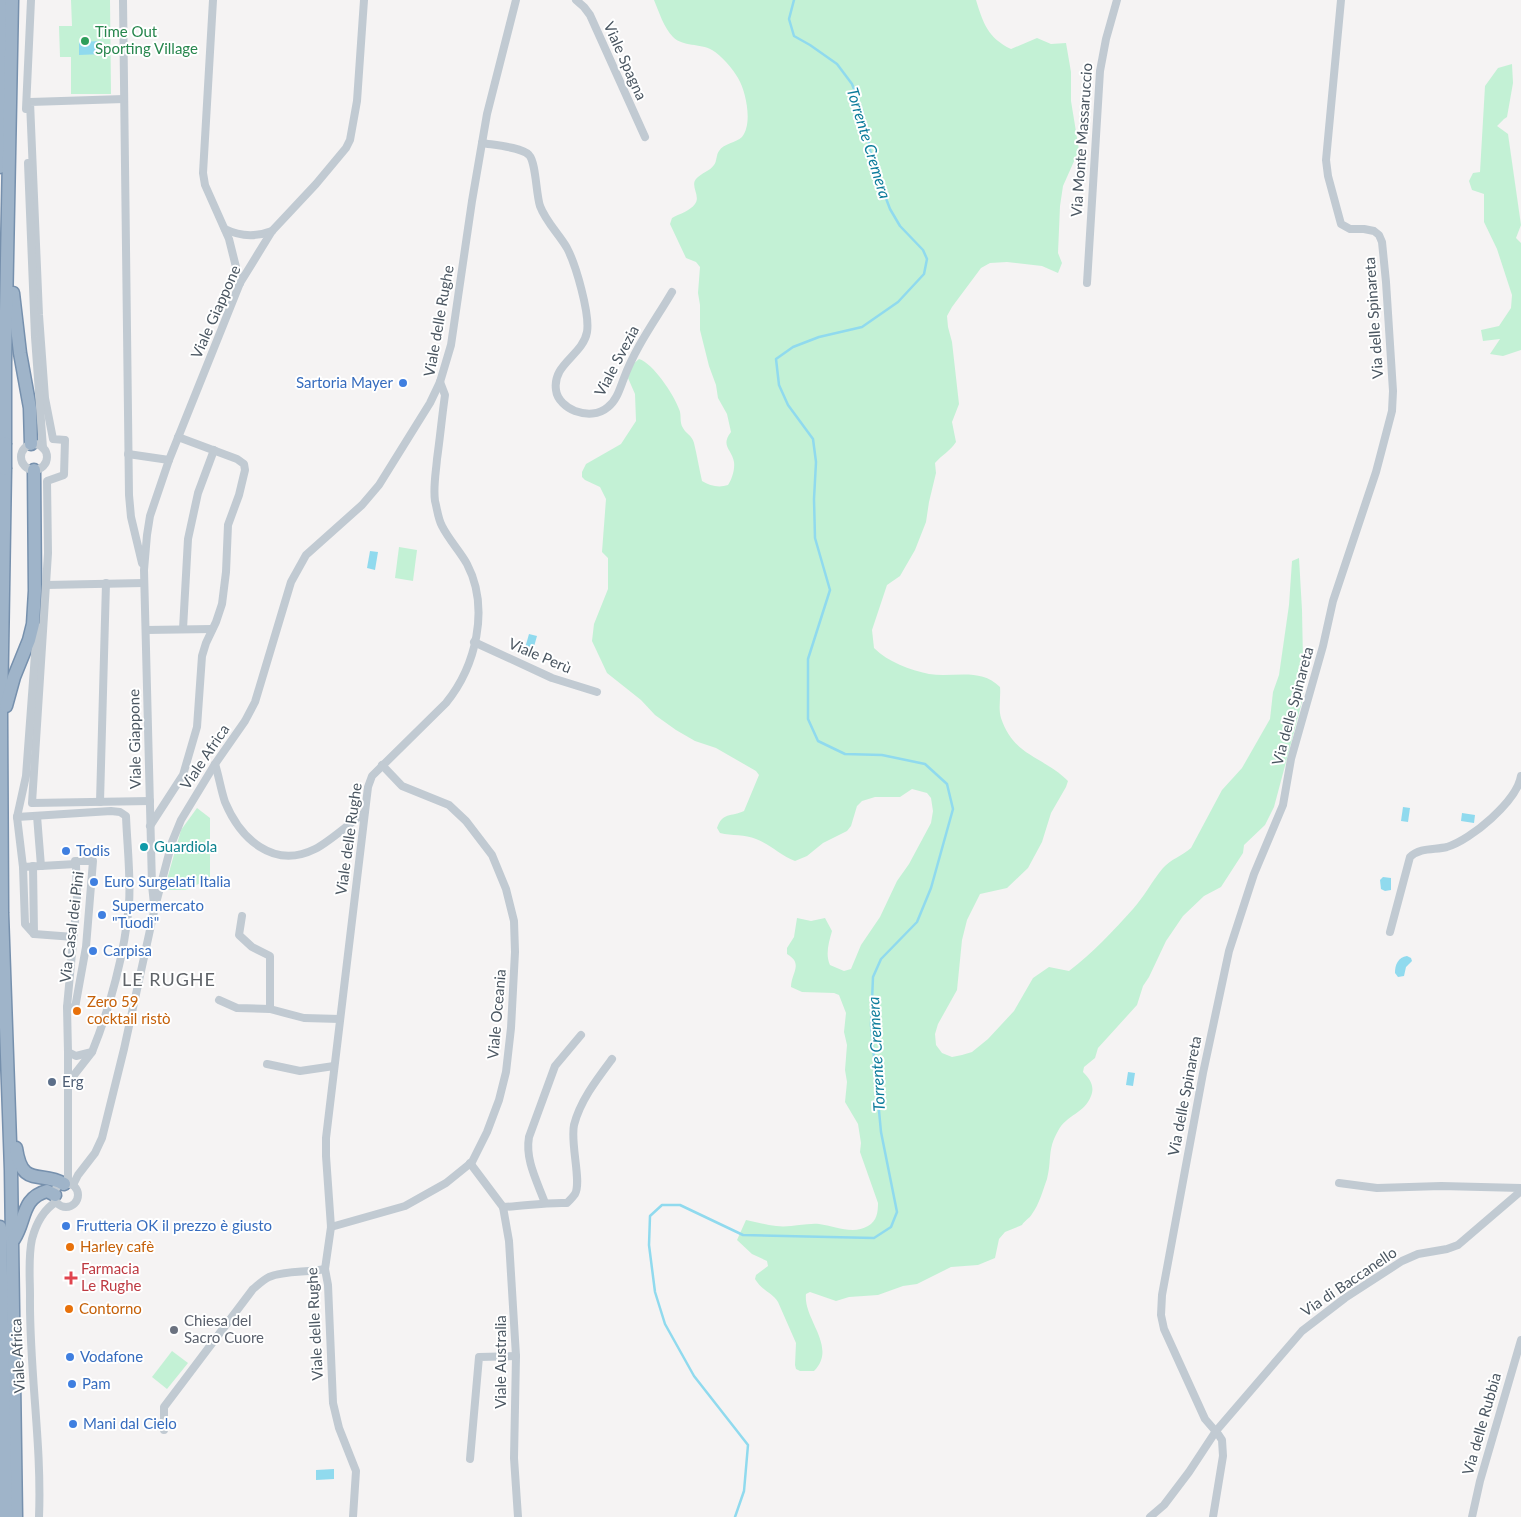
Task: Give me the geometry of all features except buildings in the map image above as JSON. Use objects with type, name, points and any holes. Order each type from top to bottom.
[{"type":"highway","points":[[0,166],[2,0]]},
{"type":"highway","points":[[12,0],[1,714],[2,913],[12,1242],[16,1517]]},
{"type":"highway","points":[[8,263],[12,271],[20,353],[37,446]]},
{"type":"highway","points":[[1,714],[6,707],[14,677],[29,640],[33,624],[37,469]]},
{"type":"highway","points":[[9,1125],[21,1167],[29,1175],[37,1178],[57,1180],[68,1184]]},
{"type":"highway","points":[[12,1242],[18,1233],[27,1205],[39,1194],[47,1191],[55,1198]]},
{"type":"highway","points":[[0,1227],[6,1517]]},
{"type":"street","points":[[31,0],[26,102],[37,446]]},
{"type":"street","name":"Viale Giappone","points":[[123,0],[128,454],[131,517],[144,570]]},
{"type":"street","points":[[212,0],[202,173],[205,186],[232,249],[240,283]]},
{"type":"street","name":"Viale Giappone","points":[[155,907],[152,885],[144,583],[150,516],[169,460],[240,283],[272,232],[316,184],[346,148],[350,140],[357,100],[364,0]]},
{"type":"street","name":"Viale delle Rughe","points":[[353,1517],[356,1471],[339,1428],[333,1403],[328,1285],[324,1269],[331,1227],[326,1156],[334,1066],[368,787],[372,776],[382,765],[456,691],[464,674],[478,627],[479,611],[475,582],[467,563],[441,525],[435,500],[435,479],[445,395],[440,382],[451,345],[487,114],[516,0]]},
{"type":"street","name":"Viale Spagna","points":[[576,0],[584,6],[590,15],[645,136]]},
{"type":"street","name":"Via Monte Massaruccio","points":[[1087,283],[1096,102],[1104,45],[1117,0]]},
{"type":"street","name":"Via delle Spinareta","points":[[1216,1431],[1205,1419],[1162,1325],[1163,1290],[1201,1083],[1229,951],[1254,874],[1283,805],[1291,759],[1323,646],[1333,600],[1376,472],[1392,404],[1386,282],[1382,242],[1379,235],[1374,231],[1350,229],[1341,224],[1328,176],[1326,160],[1341,0]]},
{"type":"street","points":[[124,99],[30,102],[39,315],[45,398],[53,439],[64,440],[64,475],[48,481],[46,585],[32,803],[150,801]]},
{"type":"street","name":"Viale Svezia","points":[[482,143],[522,151],[529,155],[533,164],[536,188],[542,210],[566,248],[574,266],[581,288],[587,329],[582,344],[557,376],[556,394],[566,406],[580,413],[593,414],[602,411],[612,403],[636,349],[672,292]]},
{"type":"street","points":[[225,229],[244,236],[256,236],[272,232]]},
{"type":"street","name":"Viale Africa","points":[[39,1517],[37,1440],[29,1326],[30,1250],[32,1237],[46,1208],[55,1198],[58,1187],[68,1184],[78,1175],[95,1153],[102,1138],[155,907],[172,842],[180,820],[215,764],[246,721],[255,702],[296,571],[306,555],[362,505],[379,485],[430,403],[440,382]]},
{"type":"street","points":[[150,826],[183,775],[197,727],[202,656],[207,639],[220,610],[228,525],[239,495],[245,468],[240,460],[178,437]]},
{"type":"street","points":[[37,446],[45,451],[46,460],[43,466],[37,469],[26,467],[20,456],[24,448],[37,446]]},
{"type":"street","points":[[183,630],[188,539],[198,493],[214,450]]},
{"type":"street","points":[[128,454],[169,460]]},
{"type":"street","points":[[0,455],[20,456]]},
{"type":"street","points":[[37,469],[38,601],[26,776],[17,817],[25,924],[34,934],[74,937]]},
{"type":"street","points":[[100,802],[106,583]]},
{"type":"street","points":[[46,585],[144,583]]},
{"type":"street","points":[[146,630],[212,629]]},
{"type":"street","name":"Viale Perù","points":[[474,642],[552,678],[597,692]]},
{"type":"street","points":[[215,764],[225,802],[243,834],[261,848],[279,855],[296,856],[315,849],[364,813]]},
{"type":"street","name":"Viale Oceania","points":[[331,1227],[404,1206],[446,1182],[470,1163],[487,1132],[498,1100],[506,1072],[511,1028],[515,952],[514,921],[506,889],[492,855],[466,821],[449,805],[402,786],[382,765]]},
{"type":"street","points":[[1390,932],[1410,857],[1421,851],[1454,844],[1476,830],[1504,805],[1518,787],[1521,776]]},
{"type":"street","points":[[17,817],[111,811],[120,812],[126,816],[129,904],[120,964],[104,1024],[92,1052],[67,1084]]},
{"type":"street","points":[[34,934],[37,816]]},
{"type":"street","name":"Via Casal dei Pini","points":[[67,1006],[75,1008],[86,947],[93,861],[75,861],[76,864]]},
{"type":"street","points":[[22,867],[76,864],[77,899],[67,1006],[68,1052],[76,1056],[92,1052]]},
{"type":"street","points":[[242,916],[239,935],[252,947],[270,956],[270,1009]]},
{"type":"street","points":[[219,1000],[237,1008],[270,1009],[304,1018],[340,1020]]},
{"type":"street","points":[[545,1203],[529,1158],[527,1147],[529,1137],[555,1066],[580,1036]]},
{"type":"street","name":"Viale Africa","points":[[55,1198],[63,1207],[74,1205],[78,1199],[78,1195],[68,1184],[68,1052]]},
{"type":"street","points":[[503,1207],[567,1203],[576,1193],[577,1179],[572,1145],[574,1126],[584,1100],[612,1059]]},
{"type":"street","points":[[266,1064],[300,1071],[334,1066]]},
{"type":"street","name":"Viale Australia","points":[[470,1163],[503,1207],[512,1266],[516,1356],[514,1458],[518,1517]]},
{"type":"street","points":[[1339,1183],[1377,1188],[1441,1186],[1521,1189]]},
{"type":"street","name":"Via di Baccanello","points":[[1150,1517],[1162,1508],[1216,1431],[1229,1418],[1293,1340],[1357,1289],[1409,1257],[1458,1245],[1521,1189]]},
{"type":"street","points":[[164,1430],[164,1406],[253,1289],[267,1278],[281,1274],[324,1269]]},
{"type":"street","name":"Via delle Rubbia","points":[[1472,1517],[1480,1481],[1521,1340]]},
{"type":"street","points":[[470,1459],[479,1357],[516,1356]]},
{"type":"street","points":[[1212,1517],[1223,1452],[1222,1440],[1216,1431]]},
{"type":"green space","name":"Time Out Sporting Village","points":[[71,0],[110,0],[111,94],[71,94],[71,57],[60,57],[59,26],[72,26]]},
{"type":"green space","points":[[654,0],[976,0],[981,16],[992,35],[1003,45],[1011,49],[1037,38],[1051,44],[1066,43],[1071,72],[1071,101],[1079,150],[1063,186],[1060,206],[1058,253],[1062,263],[1058,273],[1042,266],[1007,262],[990,263],[981,268],[947,316],[959,404],[952,422],[956,442],[935,463],[936,473],[926,522],[915,550],[900,576],[887,585],[872,630],[874,648],[900,665],[929,674],[975,675],[984,677],[1000,687],[1001,718],[1013,741],[1068,781],[1051,813],[1042,842],[1028,868],[1007,888],[980,894],[967,920],[962,940],[957,990],[938,1024],[935,1034],[936,1045],[942,1053],[952,1057],[972,1052],[988,1039],[1014,1011],[1033,978],[1049,967],[1069,971],[1078,964],[1133,909],[1163,868],[1191,848],[1222,790],[1242,768],[1270,719],[1273,692],[1279,675],[1289,605],[1292,561],[1299,558],[1305,682],[1302,702],[1274,807],[1265,825],[1244,845],[1243,853],[1221,887],[1204,896],[1183,916],[1166,941],[1143,986],[1137,1005],[1098,1048],[1095,1058],[1084,1067],[1083,1072],[1090,1080],[1092,1086],[1091,1096],[1084,1107],[1066,1121],[1058,1131],[1051,1150],[1047,1179],[1039,1202],[1031,1216],[1022,1225],[1005,1232],[999,1239],[995,1258],[978,1265],[951,1267],[917,1284],[903,1286],[878,1295],[849,1297],[836,1301],[810,1292],[806,1294],[806,1304],[818,1333],[822,1352],[820,1362],[814,1371],[800,1371],[796,1369],[796,1343],[778,1302],[755,1279],[756,1275],[768,1266],[767,1261],[752,1254],[737,1240],[746,1220],[768,1225],[819,1224],[850,1230],[862,1229],[871,1224],[875,1219],[878,1203],[860,1152],[861,1143],[858,1124],[845,1102],[847,1045],[844,1032],[846,1013],[839,995],[834,993],[802,992],[791,987],[796,965],[795,961],[787,954],[787,948],[794,937],[797,918],[811,921],[825,918],[832,931],[828,952],[830,965],[844,971],[851,969],[861,945],[880,917],[897,881],[909,864],[931,823],[933,811],[931,798],[927,793],[912,789],[900,797],[875,797],[862,801],[857,806],[851,826],[847,831],[823,843],[807,856],[795,861],[756,839],[720,833],[717,828],[721,819],[744,811],[759,775],[756,771],[716,748],[695,741],[655,715],[641,700],[607,673],[592,641],[594,624],[608,589],[608,558],[602,552],[606,499],[600,487],[585,480],[582,477],[582,472],[586,464],[621,444],[636,421],[635,394],[628,378],[632,365],[639,359],[645,362],[662,380],[673,396],[680,411],[682,426],[693,440],[702,481],[715,486],[728,485],[734,468],[733,458],[727,444],[731,432],[727,414],[718,398],[700,330],[698,293],[700,267],[696,262],[686,258],[670,224],[672,218],[695,204],[697,198],[694,182],[714,165],[721,148],[742,137],[748,116],[746,99],[738,78],[719,55],[707,48],[682,42],[673,37],[664,25]]},
{"type":"green space","points":[[1512,64],[1513,83],[1507,117],[1497,126],[1508,134],[1521,225],[1516,238],[1521,243],[1521,350],[1503,356],[1490,354],[1500,339],[1483,341],[1481,330],[1499,326],[1511,308],[1512,295],[1497,249],[1484,222],[1484,194],[1472,190],[1469,181],[1473,173],[1480,172],[1485,86],[1498,68]]},
{"type":"green space","points":[[399,547],[417,550],[413,581],[395,578]]},
{"type":"green space","points":[[197,808],[210,818],[210,879],[185,890],[164,890],[181,830]]},
{"type":"green space","points":[[172,1351],[188,1363],[167,1389],[152,1377]]},
{"type":"water","points":[[102,41],[102,54],[79,55],[79,42]]},
{"type":"water","points":[[370,551],[378,552],[375,570],[367,568]]},
{"type":"water","points":[[529,634],[537,636],[533,650],[525,648]]},
{"type":"water","points":[[1403,807],[1410,808],[1408,822],[1401,821]]},
{"type":"water","points":[[1462,813],[1475,815],[1474,823],[1461,821]]},
{"type":"water","points":[[1383,877],[1391,878],[1391,890],[1385,891],[1381,889],[1380,880]]},
{"type":"water","points":[[1407,956],[1412,961],[1406,967],[1404,976],[1398,977],[1395,973],[1396,964],[1401,958]]},
{"type":"water","points":[[1128,1072],[1135,1073],[1133,1086],[1126,1085]]},
{"type":"water","points":[[334,1469],[334,1479],[316,1480],[316,1470]]},
{"type":"waterway","name":"Torrente Cremera","points":[[735,1517],[744,1491],[748,1445],[694,1376],[665,1324],[655,1292],[649,1245],[650,1216],[662,1205],[680,1205],[743,1235],[874,1238],[891,1227],[897,1212],[881,1132],[871,1025],[873,977],[881,959],[917,922],[931,888],[953,809],[947,784],[925,764],[882,755],[845,754],[818,741],[808,719],[808,659],[830,590],[815,538],[814,499],[816,462],[813,439],[788,405],[779,385],[776,359],[793,347],[819,337],[862,327],[898,302],[924,274],[927,259],[923,250],[900,226],[890,209],[873,164],[862,110],[852,84],[837,64],[794,36],[789,19],[794,0]]},
{"type":"place","name":"Time Out Sporting Village","points":[[85,41]]},
{"type":"place","name":"Sartoria Mayer","points":[[403,383]]},
{"type":"place","name":"Guardiola","points":[[144,847]]},
{"type":"place","name":"Todis","points":[[66,851]]},
{"type":"place","name":"Euro Surgelati Italia","points":[[94,882]]},
{"type":"place","name":"Supermercato \"Tuodì\"","points":[[102,915]]},
{"type":"place","name":"Carpisa","points":[[93,951]]},
{"type":"place","name":"Zero 59 cocktail ristò","points":[[77,1011]]},
{"type":"place","name":"Erg","points":[[52,1082]]},
{"type":"place","name":"Frutteria OK il prezzo è giusto","points":[[66,1226]]},
{"type":"place","name":"Harley cafè","points":[[70,1247]]},
{"type":"place","name":"Farmacia Le Rughe","points":[[71,1278]]},
{"type":"place","name":"Contorno","points":[[69,1309]]},
{"type":"place","name":"Chiesa del Sacro Cuore","points":[[174,1330]]},
{"type":"place","name":"Vodafone","points":[[70,1357]]},
{"type":"place","name":"Pam","points":[[72,1384]]},
{"type":"place","name":"Mani dal Cielo","points":[[73,1424]]},
{"type":"district","name":"LE RUGHE","points":[[169,980]]}]
